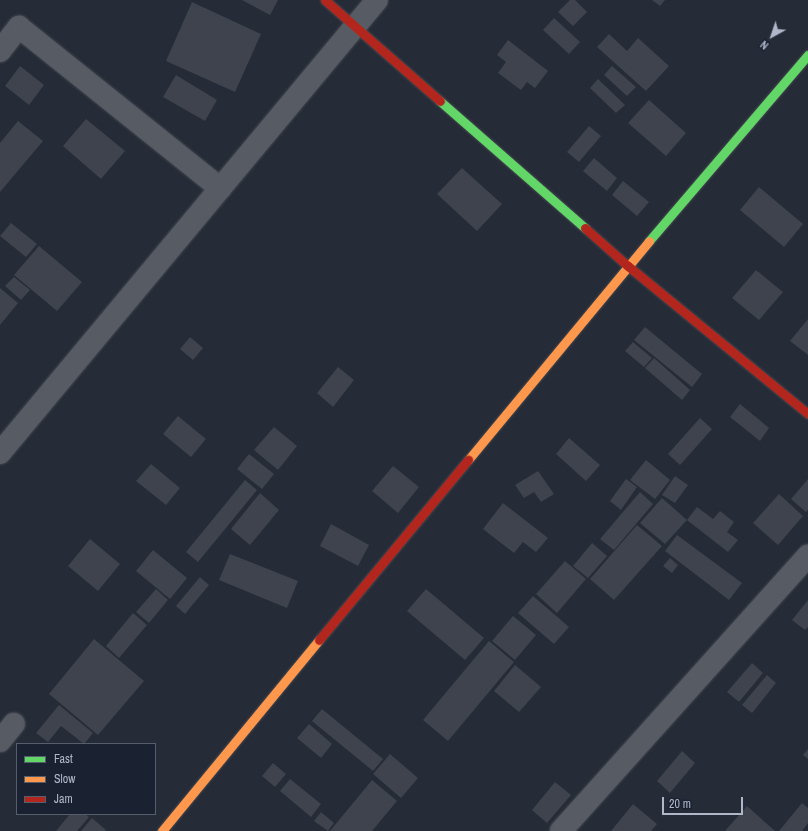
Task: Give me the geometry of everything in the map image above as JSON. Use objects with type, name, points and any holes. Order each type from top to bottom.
[{"type":"street","points":[[325,0],[628,266],[808,414]]},
{"type":"street","points":[[0,453],[377,0]]},
{"type":"street","points":[[0,51],[19,27],[220,188]]},
{"type":"street","points":[[162,831],[628,266],[808,55]]},
{"type":"street","points":[[561,831],[808,556]]},
{"type":"street","points":[[0,741],[14,724]]},
{"type":"building","points":[[242,0],[278,0],[270,15]]},
{"type":"building","points":[[570,0],[575,0],[587,12],[573,26],[558,12]]},
{"type":"building","points":[[652,0],[665,0],[660,6]]},
{"type":"building","points":[[192,2],[261,34],[235,92],[166,61]]},
{"type":"building","points":[[554,18],[580,42],[569,54],[543,30]]},
{"type":"building","points":[[609,34],[627,51],[638,38],[669,66],[646,91],[597,47]]},
{"type":"building","points":[[508,40],[548,71],[535,88],[527,82],[521,90],[498,73],[506,62],[497,55]]},
{"type":"building","points":[[20,66],[44,85],[29,105],[5,86]]},
{"type":"building","points":[[612,66],[636,87],[627,96],[604,75]]},
{"type":"building","points":[[176,75],[217,100],[205,121],[163,97]]},
{"type":"building","points":[[598,79],[625,105],[616,113],[590,88]]},
{"type":"building","points":[[649,100],[686,133],[666,156],[628,123]]},
{"type":"building","points":[[86,119],[125,151],[101,179],[63,146]]},
{"type":"building","points":[[18,121],[43,141],[0,192],[0,143]]},
{"type":"building","points":[[589,126],[601,136],[579,162],[567,152]]},
{"type":"building","points":[[594,158],[617,178],[607,191],[583,171]]},
{"type":"building","points":[[462,168],[502,204],[477,231],[437,194]]},
{"type":"building","points":[[623,181],[649,202],[637,216],[612,195]]},
{"type":"building","points":[[759,187],[803,224],[784,247],[740,210]]},
{"type":"building","points":[[11,223],[37,244],[26,257],[0,236]]},
{"type":"building","points":[[39,246],[82,282],[57,311],[14,275]]},
{"type":"building","points":[[756,270],[783,292],[759,320],[732,298]]},
{"type":"building","points":[[14,277],[30,290],[21,300],[5,286]]},
{"type":"building","points":[[0,288],[18,303],[0,325]]},
{"type":"building","points":[[808,319],[808,355],[790,341]]},
{"type":"building","points":[[645,327],[702,374],[692,387],[634,340]]},
{"type":"building","points":[[190,337],[203,348],[193,360],[180,349]]},
{"type":"building","points":[[633,342],[652,358],[644,367],[625,351]]},
{"type":"building","points":[[654,358],[690,390],[682,400],[645,368]]},
{"type":"building","points":[[338,367],[354,380],[333,407],[317,393]]},
{"type":"building","points":[[740,404],[769,428],[760,441],[730,417]]},
{"type":"building","points":[[178,416],[206,439],[191,457],[163,434]]},
{"type":"building","points":[[700,418],[712,429],[680,465],[668,454]]},
{"type":"building","points":[[274,427],[297,446],[278,470],[254,450]]},
{"type":"building","points":[[569,438],[600,465],[586,481],[556,454]]},
{"type":"building","points":[[249,454],[274,474],[262,489],[237,469]]},
{"type":"building","points":[[646,460],[670,480],[655,499],[630,480]]},
{"type":"building","points":[[151,464],[180,488],[166,505],[136,481]]},
{"type":"building","points":[[393,466],[419,487],[398,513],[372,491]]},
{"type":"building","points":[[538,471],[554,494],[541,502],[534,492],[524,498],[515,485]]},
{"type":"building","points":[[675,476],[688,485],[675,503],[662,495]]},
{"type":"building","points":[[626,479],[637,487],[621,510],[610,501]]},
{"type":"building","points":[[808,479],[808,510],[806,512],[791,499]]},
{"type":"building","points":[[245,480],[257,490],[198,562],[186,552]]},
{"type":"building","points":[[640,492],[653,504],[614,550],[600,539]]},
{"type":"building","points":[[260,493],[279,510],[250,545],[231,529]]},
{"type":"building","points":[[779,494],[803,516],[778,545],[753,523]]},
{"type":"building","points":[[662,498],[687,520],[665,544],[640,523]]},
{"type":"building","points":[[503,503],[548,538],[536,552],[523,542],[514,553],[483,529]]},
{"type":"building","points":[[697,507],[713,519],[720,511],[734,522],[727,532],[738,540],[728,552],[687,520]]},
{"type":"building","points":[[331,524],[369,545],[358,566],[320,546]]},
{"type":"building","points":[[637,525],[662,546],[614,600],[590,579]]},
{"type":"building","points":[[677,535],[742,583],[729,600],[665,551]]},
{"type":"building","points":[[90,539],[120,564],[98,591],[68,566]]},
{"type":"building","points":[[592,543],[607,556],[588,578],[573,566]]},
{"type":"building","points":[[153,550],[187,578],[170,599],[136,571]]},
{"type":"building","points":[[230,554],[298,581],[287,608],[219,580]]},
{"type":"building","points":[[670,558],[678,565],[672,573],[663,566]]},
{"type":"building","points":[[565,561],[586,579],[557,613],[536,594]]},
{"type":"building","points":[[200,577],[209,585],[185,614],[176,606]]},
{"type":"building","points":[[156,589],[168,600],[149,623],[136,612]]},
{"type":"building","points":[[426,589],[484,638],[465,660],[407,611]]},
{"type":"building","points":[[533,596],[569,627],[554,644],[518,613]]},
{"type":"building","points":[[808,600],[808,627],[805,630],[792,620]]},
{"type":"building","points":[[133,613],[147,625],[119,658],[106,646]]},
{"type":"building","points":[[513,616],[536,635],[515,660],[492,641]]},
{"type":"building","points":[[94,639],[144,681],[98,735],[49,694]]},
{"type":"building","points":[[489,641],[514,662],[448,741],[423,720]]},
{"type":"building","points":[[752,663],[763,673],[739,702],[727,692]]},
{"type":"building","points":[[515,665],[541,687],[519,712],[494,691]]},
{"type":"building","points":[[767,675],[776,683],[752,713],[742,705]]},
{"type":"building","points":[[59,705],[93,733],[85,743],[83,743],[61,726],[48,742],[36,733]]},
{"type":"building","points":[[322,709],[383,759],[373,771],[312,721]]},
{"type":"building","points":[[309,724],[332,744],[321,758],[297,738]]},
{"type":"building","points":[[808,749],[808,759],[803,755]]},
{"type":"building","points":[[682,751],[695,763],[670,793],[657,781]]},
{"type":"building","points":[[390,754],[418,778],[401,798],[373,774]]},
{"type":"building","points":[[273,763],[286,774],[275,787],[262,776]]},
{"type":"building","points":[[290,779],[321,804],[311,817],[280,791]]},
{"type":"building","points":[[372,780],[397,801],[372,831],[330,831]]},
{"type":"building","points":[[555,782],[571,795],[547,823],[532,810]]},
{"type":"building","points":[[802,803],[808,808],[808,823],[802,831],[779,831]]},
{"type":"building","points":[[633,804],[657,824],[651,831],[611,831]]},
{"type":"building","points":[[747,806],[775,831],[725,831]]},
{"type":"building","points":[[321,812],[334,823],[328,831],[314,821]]},
{"type":"building","points":[[69,815],[86,815],[89,817],[77,831],[56,831]]},
{"type":"building","points":[[92,818],[106,830],[81,831]]},
{"type":"traffic: fast","points":[[649,241],[808,55]]},
{"type":"traffic: fast","points":[[440,101],[585,228]]},
{"type":"traffic: slow","points":[[468,460],[649,241]]},
{"type":"traffic: slow","points":[[162,831],[319,640]]},
{"type":"traffic: jam","points":[[325,0],[440,101]]},
{"type":"traffic: jam","points":[[585,228],[628,266],[808,414]]},
{"type":"traffic: jam","points":[[319,640],[468,460]]}]
